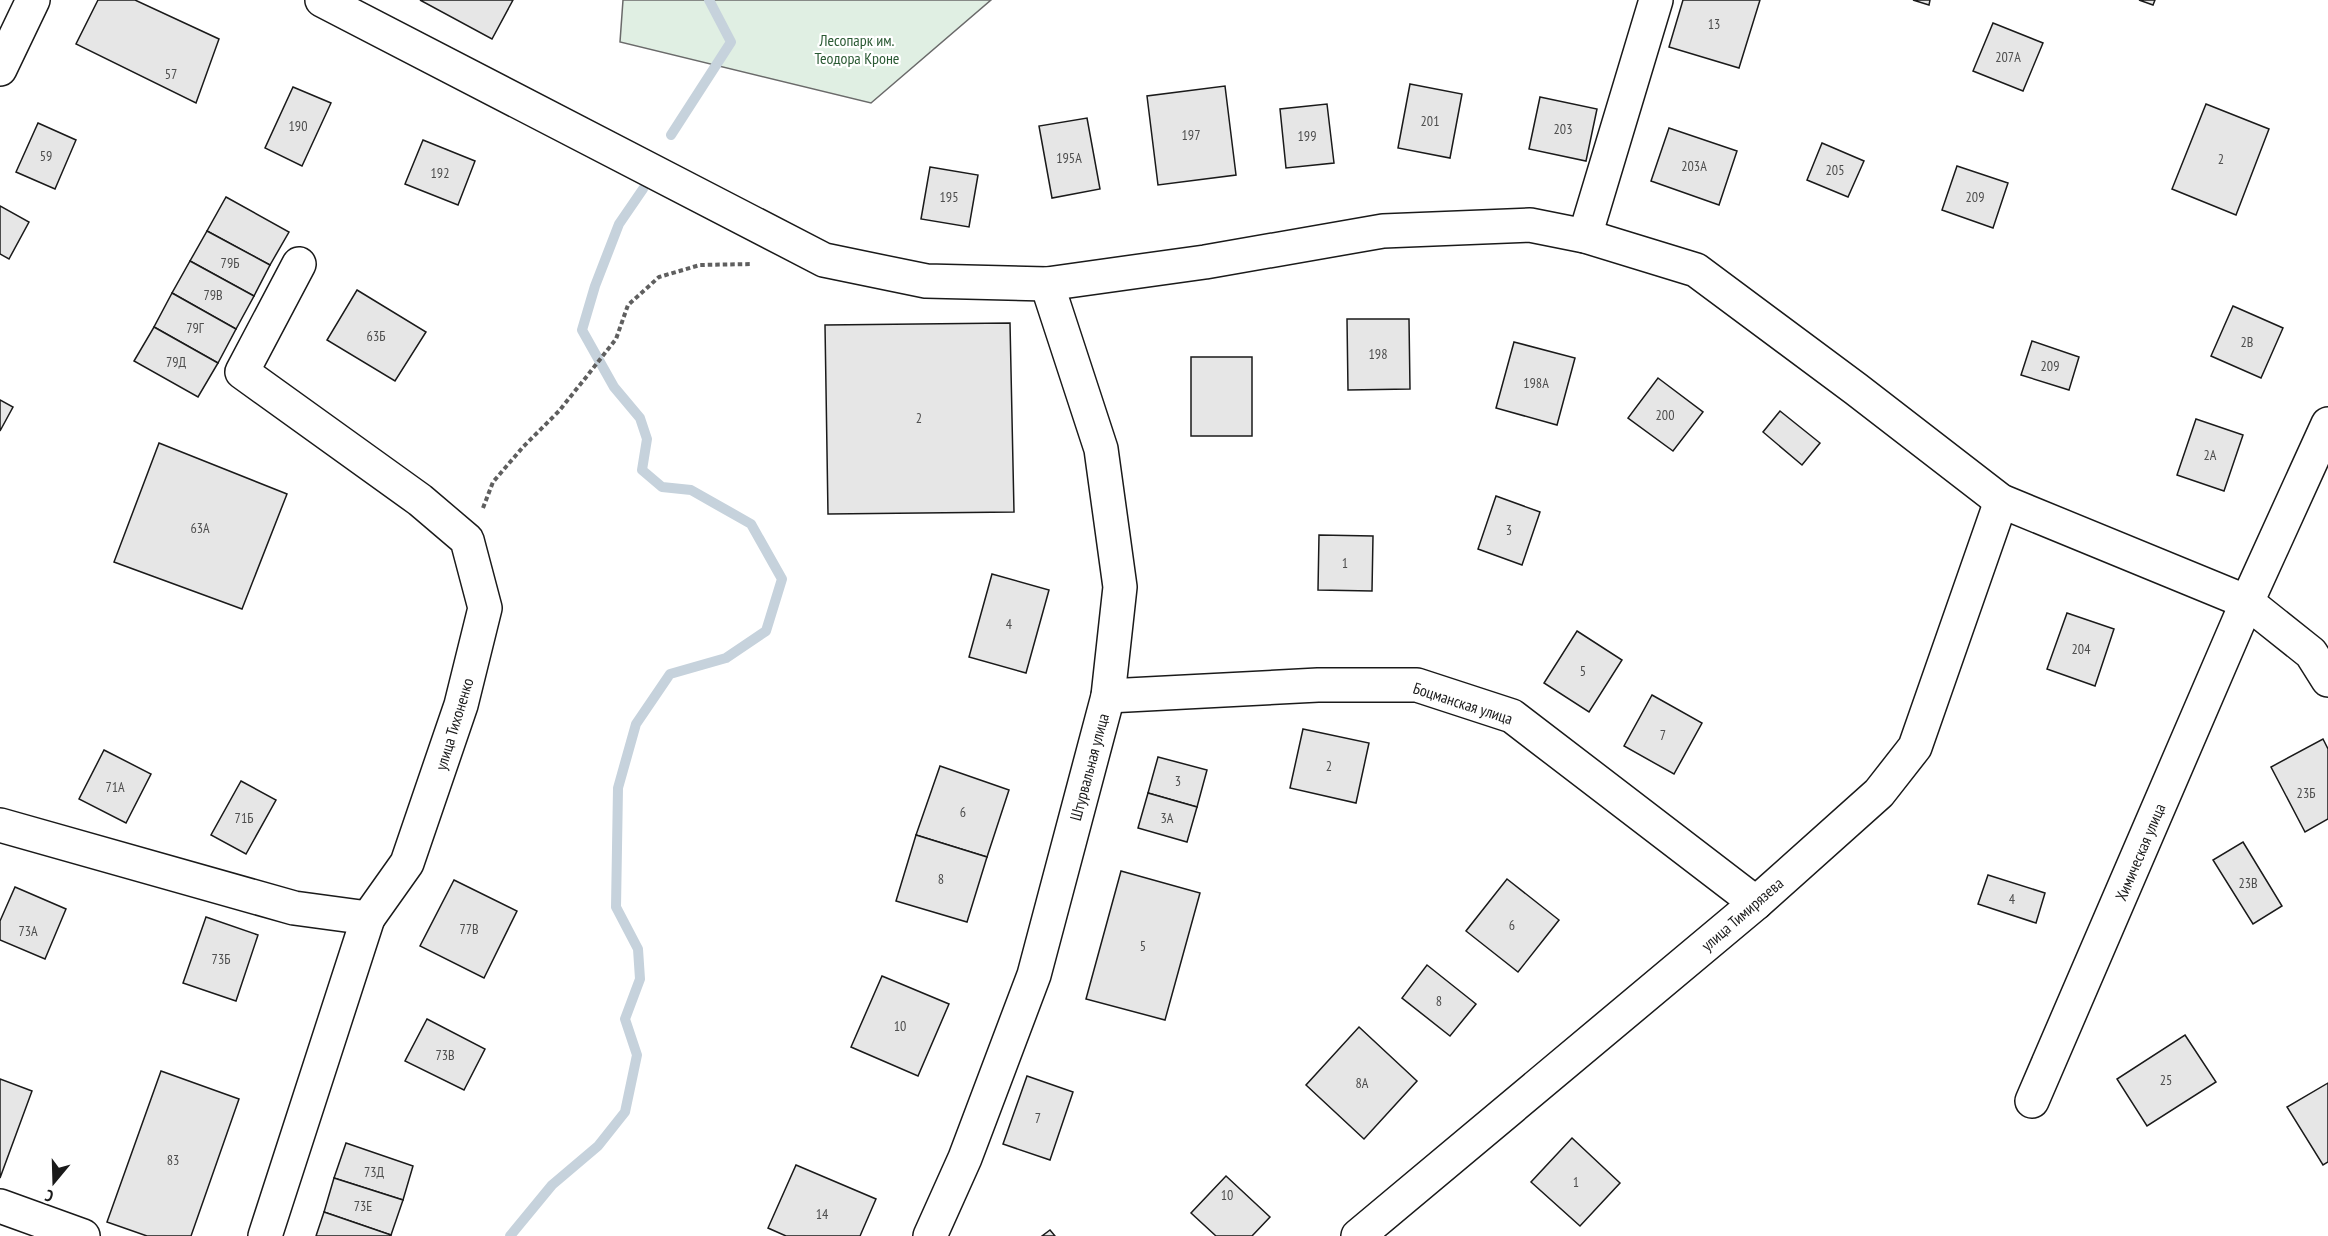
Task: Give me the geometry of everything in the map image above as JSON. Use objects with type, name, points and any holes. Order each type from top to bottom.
[{"type":"street","points":[[0,69],[33,0]]},
{"type":"street","points":[[322,0],[824,260],[926,281],[1047,284],[1205,262],[1383,231],[1530,225],[1585,236],[1696,270],[2001,501],[2247,602],[2311,653],[2328,680]]},
{"type":"street","points":[[1585,236],[1656,0]]},
{"type":"street","points":[[299,264],[242,372],[420,500],[468,540]]},
{"type":"street","name":"Штурвальная улица","points":[[930,1236],[965,1158],[1034,975],[1108,696],[1120,587],[1101,449],[1047,284]]},
{"type":"street","name":"Химическая улица","points":[[2032,1101],[2247,602],[2328,424]]},
{"type":"street","name":"улица Тимирязева","points":[[1358,1236],[1756,903],[1879,794],[1915,747],[2001,501]]},
{"type":"street","name":"улица Тихоненко","points":[[265,1236],[368,918],[407,863],[461,705],[485,608],[468,540]]},
{"type":"street","name":"Боцманская улица","points":[[1108,696],[1318,685],[1417,685],[1512,716],[1756,903]]},
{"type":"street","points":[[0,825],[294,908],[368,918]]},
{"type":"street","points":[[0,1206],[83,1236]]},
{"type":"path","points":[[468,540],[493,482],[523,447],[559,411],[616,339],[628,305],[659,277],[700,265],[756,264]]},
{"type":"green space","name":"Лесопарк им. Теодора Кроне","points":[[623,0],[991,0],[871,103],[620,42]]},
{"type":"building","points":[[98,0],[135,0],[219,39],[196,103],[76,44]]},
{"type":"building","points":[[420,0],[513,0],[492,39]]},
{"type":"building","points":[[1683,0],[1760,0],[1739,68],[1669,47]]},
{"type":"building","points":[[1913,0],[1930,0],[1929,5]]},
{"type":"building","points":[[2139,0],[2155,0],[2153,5]]},
{"type":"building","points":[[1993,23],[2043,43],[2023,91],[1973,71]]},
{"type":"building","points":[[1410,84],[1462,94],[1450,158],[1398,148]]},
{"type":"building","points":[[1225,86],[1236,175],[1158,185],[1147,96]]},
{"type":"building","points":[[293,87],[331,103],[302,166],[265,148]]},
{"type":"building","points":[[1540,97],[1597,109],[1586,161],[1529,149]]},
{"type":"building","points":[[1327,104],[1334,163],[1286,168],[1280,109]]},
{"type":"building","points":[[2206,104],[2269,129],[2236,215],[2172,189]]},
{"type":"building","points":[[1087,118],[1100,189],[1052,198],[1039,126]]},
{"type":"building","points":[[38,123],[76,140],[55,189],[16,172]]},
{"type":"building","points":[[1669,128],[1737,151],[1719,205],[1651,181]]},
{"type":"building","points":[[423,140],[475,161],[458,205],[405,184]]},
{"type":"building","points":[[1822,143],[1864,161],[1848,197],[1807,180]]},
{"type":"building","points":[[1957,166],[2008,183],[1993,228],[1942,210]]},
{"type":"building","points":[[930,167],[978,175],[969,227],[921,219]]},
{"type":"building","points":[[226,197],[289,232],[270,265],[207,231]]},
{"type":"building","points":[[0,206],[29,222],[9,259],[0,254]]},
{"type":"building","points":[[207,231],[270,265],[254,296],[190,261]]},
{"type":"building","points":[[190,261],[254,296],[236,329],[172,293]]},
{"type":"building","points":[[357,290],[426,332],[395,381],[327,340]]},
{"type":"building","points":[[172,293],[236,329],[218,363],[154,327]]},
{"type":"building","points":[[2233,306],[2283,328],[2261,378],[2211,356]]},
{"type":"building","points":[[1347,319],[1409,319],[1410,389],[1348,390]]},
{"type":"building","points":[[1010,323],[1014,512],[828,514],[825,325]]},
{"type":"building","points":[[154,327],[218,363],[198,397],[134,361]]},
{"type":"building","points":[[2032,341],[2079,357],[2069,390],[2021,375]]},
{"type":"building","points":[[1514,342],[1575,358],[1557,425],[1496,408]]},
{"type":"building","points":[[1191,357],[1252,357],[1252,436],[1191,436]]},
{"type":"building","points":[[1658,378],[1703,412],[1673,451],[1628,418]]},
{"type":"building","points":[[0,400],[13,407],[0,431]]},
{"type":"building","points":[[1780,411],[1820,443],[1802,465],[1763,432]]},
{"type":"building","points":[[2196,419],[2243,435],[2224,491],[2177,475]]},
{"type":"building","points":[[159,443],[287,494],[242,609],[114,562]]},
{"type":"building","points":[[1496,496],[1540,512],[1522,565],[1478,549]]},
{"type":"building","points":[[1319,535],[1373,536],[1372,591],[1318,590]]},
{"type":"building","points":[[992,574],[1049,590],[1026,673],[969,657]]},
{"type":"building","points":[[2067,613],[2114,629],[2095,686],[2047,669]]},
{"type":"building","points":[[1577,631],[1622,660],[1589,712],[1544,683]]},
{"type":"building","points":[[1652,695],[1702,723],[1674,774],[1624,746]]},
{"type":"building","points":[[1303,729],[1369,743],[1356,803],[1290,788]]},
{"type":"building","points":[[2323,739],[2328,749],[2328,819],[2305,832],[2271,767]]},
{"type":"building","points":[[104,750],[151,774],[126,823],[79,799]]},
{"type":"building","points":[[1158,757],[1207,770],[1197,807],[1148,793]]},
{"type":"building","points":[[940,766],[1009,790],[987,857],[916,835]]},
{"type":"building","points":[[241,781],[276,800],[246,854],[211,835]]},
{"type":"building","points":[[1148,793],[1197,807],[1187,842],[1138,828]]},
{"type":"building","points":[[916,835],[987,857],[967,922],[896,901]]},
{"type":"building","points":[[2243,842],[2282,906],[2253,924],[2213,860]]},
{"type":"building","points":[[1121,871],[1200,893],[1165,1020],[1086,999]]},
{"type":"building","points":[[1988,875],[2045,893],[2036,923],[1978,904]]},
{"type":"building","points":[[1507,879],[1559,920],[1518,972],[1466,931]]},
{"type":"building","points":[[454,880],[517,911],[484,978],[420,946]]},
{"type":"building","points":[[15,887],[66,909],[45,959],[0,940],[0,921]]},
{"type":"building","points":[[206,917],[258,935],[236,1001],[183,983]]},
{"type":"building","points":[[1427,965],[1476,1004],[1450,1036],[1402,998]]},
{"type":"building","points":[[882,976],[949,1004],[918,1076],[851,1047]]},
{"type":"building","points":[[427,1019],[485,1049],[464,1090],[405,1061]]},
{"type":"building","points":[[1359,1027],[1417,1081],[1364,1139],[1306,1085]]},
{"type":"building","points":[[2185,1035],[2216,1082],[2147,1126],[2117,1079]]},
{"type":"building","points":[[161,1071],[239,1099],[191,1236],[147,1236],[107,1222]]},
{"type":"building","points":[[1027,1076],[1073,1092],[1050,1160],[1003,1144]]},
{"type":"building","points":[[0,1079],[32,1091],[0,1178]]},
{"type":"building","points":[[2328,1083],[2328,1162],[2323,1165],[2287,1107]]},
{"type":"building","points":[[1572,1138],[1620,1183],[1580,1226],[1531,1182]]},
{"type":"building","points":[[346,1143],[413,1166],[403,1200],[334,1178]]},
{"type":"building","points":[[796,1165],[876,1199],[860,1236],[786,1236],[768,1228]]},
{"type":"building","points":[[1226,1176],[1270,1217],[1252,1236],[1216,1236],[1191,1213]]},
{"type":"building","points":[[334,1178],[403,1200],[391,1235],[324,1212]]},
{"type":"building","points":[[324,1212],[391,1235],[316,1236]]},
{"type":"building","points":[[1050,1230],[1055,1236],[1042,1236]]},
{"type":"waterway","points":[[671,135],[731,42],[709,0]]},
{"type":"waterway","points":[[510,1236],[552,1185],[598,1146],[625,1112],[637,1055],[625,1019],[640,979],[638,949],[616,907],[618,788],[636,724],[670,674],[726,658],[766,631],[782,579],[751,524],[691,490],[662,487],[642,470],[647,439],[640,418],[614,387],[582,330],[595,286],[619,224],[643,189]]}]
